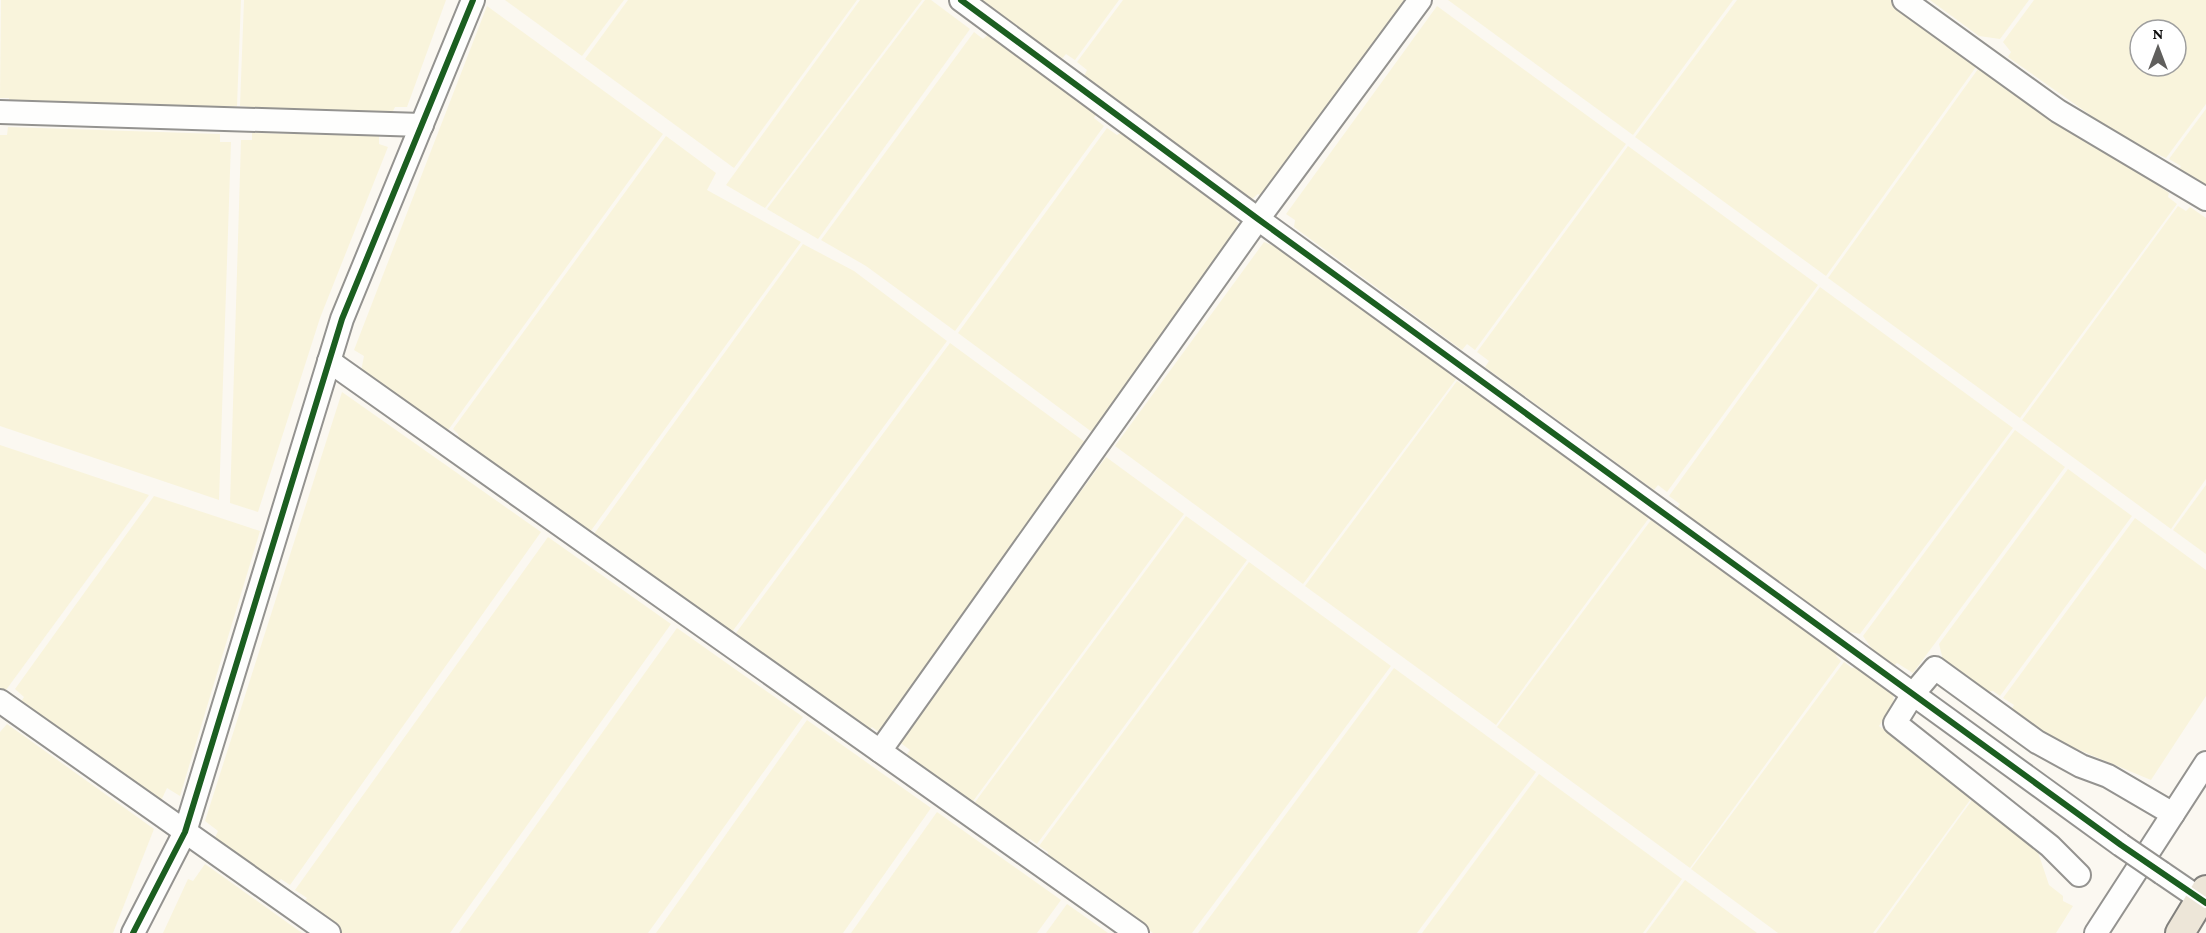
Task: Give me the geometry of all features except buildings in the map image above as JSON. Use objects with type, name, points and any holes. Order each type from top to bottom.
[{"type":"main road","points":[[2180,933],[2204,897]]},
{"type":"street","points":[[133,933],[185,832],[342,319],[473,0]]},
{"type":"street","points":[[961,0],[1258,219],[2121,845],[2162,873],[2204,897]]},
{"type":"street","points":[[880,751],[1258,219],[1420,0]]},
{"type":"street","points":[[1904,0],[2058,111],[2206,199]]},
{"type":"street","points":[[0,112],[422,125]]},
{"type":"street","points":[[329,362],[1137,933]]},
{"type":"street","points":[[2079,875],[2050,846],[1895,723],[1913,694],[1935,669],[2037,742],[2080,766],[2108,776],[2173,814]]},
{"type":"street","points":[[0,701],[329,933]]},
{"type":"street","points":[[2096,933],[2206,763]]},
{"type":"shaded area","points":[[1,0],[241,0],[237,106],[223,106],[222,110],[9,103],[9,98],[0,98]]},
{"type":"shaded area","points":[[244,0],[446,0],[407,107],[395,107],[391,115],[250,111],[249,107],[240,106]]},
{"type":"shaded area","points":[[505,0],[624,0],[582,56]]},
{"type":"shaded area","points":[[628,0],[857,0],[734,168],[585,59]]},
{"type":"shaded area","points":[[860,0],[922,0],[765,208],[726,185]]},
{"type":"shaded area","points":[[925,0],[931,0],[970,29],[818,239],[767,209]]},
{"type":"shaded area","points":[[980,0],[1119,0],[1075,60],[1066,54],[1061,60]]},
{"type":"shaded area","points":[[1123,0],[1414,0],[1267,199],[1258,194],[1252,199],[1084,76],[1087,70],[1077,62]]},
{"type":"shaded area","points":[[1448,0],[1733,0],[1633,135]]},
{"type":"shaded area","points":[[1737,0],[1895,0],[1970,55],[1970,62],[1976,67],[1826,276],[1635,137]]},
{"type":"shaded area","points":[[1930,0],[2029,0],[2000,39],[1979,36]]},
{"type":"shaded area","points":[[2034,0],[2206,0],[2206,104],[2166,158],[2157,154],[2153,159],[2008,57],[2011,52],[2003,42]]},
{"type":"shaded area","points":[[487,6],[663,134],[446,433],[361,371],[364,356],[354,350]]},
{"type":"shaded area","points":[[1437,6],[1626,144],[1475,350],[1467,344],[1462,350],[1294,227],[1295,220],[1286,214]]},
{"type":"shaded area","points":[[974,32],[983,39],[990,33],[1097,111],[1094,118],[1104,126],[955,331],[866,266],[821,240]]},
{"type":"shaded area","points":[[1978,69],[1992,76],[1995,74],[2169,193],[2168,197],[2177,204],[2020,418],[1828,278]]},
{"type":"shaded area","points":[[2206,109],[2206,189],[2178,171],[2181,166],[2169,159]]},
{"type":"shaded area","points":[[8,127],[220,134],[220,142],[231,142],[219,500],[0,426],[0,135],[7,135]]},
{"type":"shaded area","points":[[1107,128],[1117,135],[1124,131],[1239,215],[1236,221],[1247,229],[1096,435],[958,333]]},
{"type":"shaded area","points":[[252,133],[379,136],[379,144],[388,147],[320,318],[258,512],[230,503],[241,140],[252,140]]},
{"type":"shaded area","points":[[666,136],[716,173],[707,190],[801,242],[590,532],[461,444],[458,434],[453,429]]},
{"type":"shaded area","points":[[1628,146],[1818,285],[1667,492],[1658,485],[1654,490],[1485,367],[1489,361],[1477,352]]},
{"type":"shaded area","points":[[2178,206],[2186,211],[2190,207],[2206,218],[2206,479],[2171,529],[2022,420]]},
{"type":"shaded area","points":[[1264,242],[1274,246],[1279,242],[1452,368],[1448,373],[1456,379],[1303,584],[1115,446]]},
{"type":"shaded area","points":[[803,244],[854,271],[947,341],[729,636],[602,545],[602,540],[594,534]]},
{"type":"shaded area","points":[[1820,287],[2013,428],[1860,634],[1845,631],[1677,508],[1680,504],[1669,496]]},
{"type":"shaded area","points":[[950,343],[1089,445],[879,732],[872,727],[866,734],[744,647],[748,642],[736,633]]},
{"type":"shaded area","points":[[1457,381],[1465,386],[1469,381],[1645,510],[1643,513],[1649,518],[1496,725],[1305,586]]},
{"type":"shaded area","points":[[342,392],[541,532],[290,885],[281,879],[275,886],[213,842],[218,831],[205,821]]},
{"type":"shaded area","points":[[2015,430],[2065,467],[1913,673],[1897,663],[1894,666],[1874,652],[1863,636]]},
{"type":"shaded area","points":[[0,445],[149,495],[3,694],[0,692]]},
{"type":"shaded area","points":[[1106,457],[1184,514],[971,804],[905,757],[910,750],[898,741]]},
{"type":"shaded area","points":[[2068,469],[2132,516],[2000,696],[1993,691],[1986,692],[1943,660],[1939,644]]},
{"type":"shaded area","points":[[2206,485],[2206,554],[2173,530]]},
{"type":"shaded area","points":[[154,496],[260,531],[180,796],[167,788],[159,805],[19,705],[24,697],[15,689]]},
{"type":"shaded area","points":[[1186,516],[1247,560],[1037,844],[1030,839],[1026,842],[973,805]]},
{"type":"shaded area","points":[[2135,518],[2206,570],[2206,696],[2151,780],[2060,742],[2011,710],[2014,705],[2003,698]]},
{"type":"shaded area","points":[[1651,520],[1660,527],[1663,523],[1839,652],[1836,656],[1841,661],[1690,868],[1497,727]]},
{"type":"shaded area","points":[[548,537],[671,624],[450,933],[342,933],[302,905],[307,898],[295,890]]},
{"type":"shaded area","points":[[1249,562],[1391,666],[1192,933],[1153,933],[1047,857],[1048,852],[1039,846]]},
{"type":"shaded area","points":[[677,628],[803,717],[648,933],[459,933]]},
{"type":"shaded area","points":[[1844,662],[1852,668],[1858,666],[1893,691],[1894,704],[1879,726],[1967,792],[1970,800],[1873,933],[1778,933],[1691,869]]},
{"type":"shaded area","points":[[1394,668],[1536,772],[1417,933],[1198,933]]},
{"type":"shaded area","points":[[807,720],[931,808],[843,933],[656,933]]},
{"type":"shaded area","points":[[7,724],[154,829],[113,933],[0,933],[0,732]]},
{"type":"shaded area","points":[[1539,774],[1682,879],[1643,933],[1422,933]]},
{"type":"shaded area","points":[[1972,800],[2038,852],[2049,885],[2063,896],[2063,901],[2073,906],[2056,933],[1876,933]]},
{"type":"shaded area","points":[[937,812],[1061,900],[1037,933],[851,933]]},
{"type":"shaded area","points":[[205,864],[302,933],[163,933],[188,879],[193,881]]},
{"type":"shaded area","points":[[1685,880],[1757,933],[1646,933]]},
{"type":"shaded area","points":[[1067,904],[1108,933],[1046,933]]},
{"type":"cycle path","points":[[133,933],[185,832],[342,319],[473,0]]},
{"type":"cycle path","points":[[961,0],[1258,219],[2121,845],[2206,903]]}]
